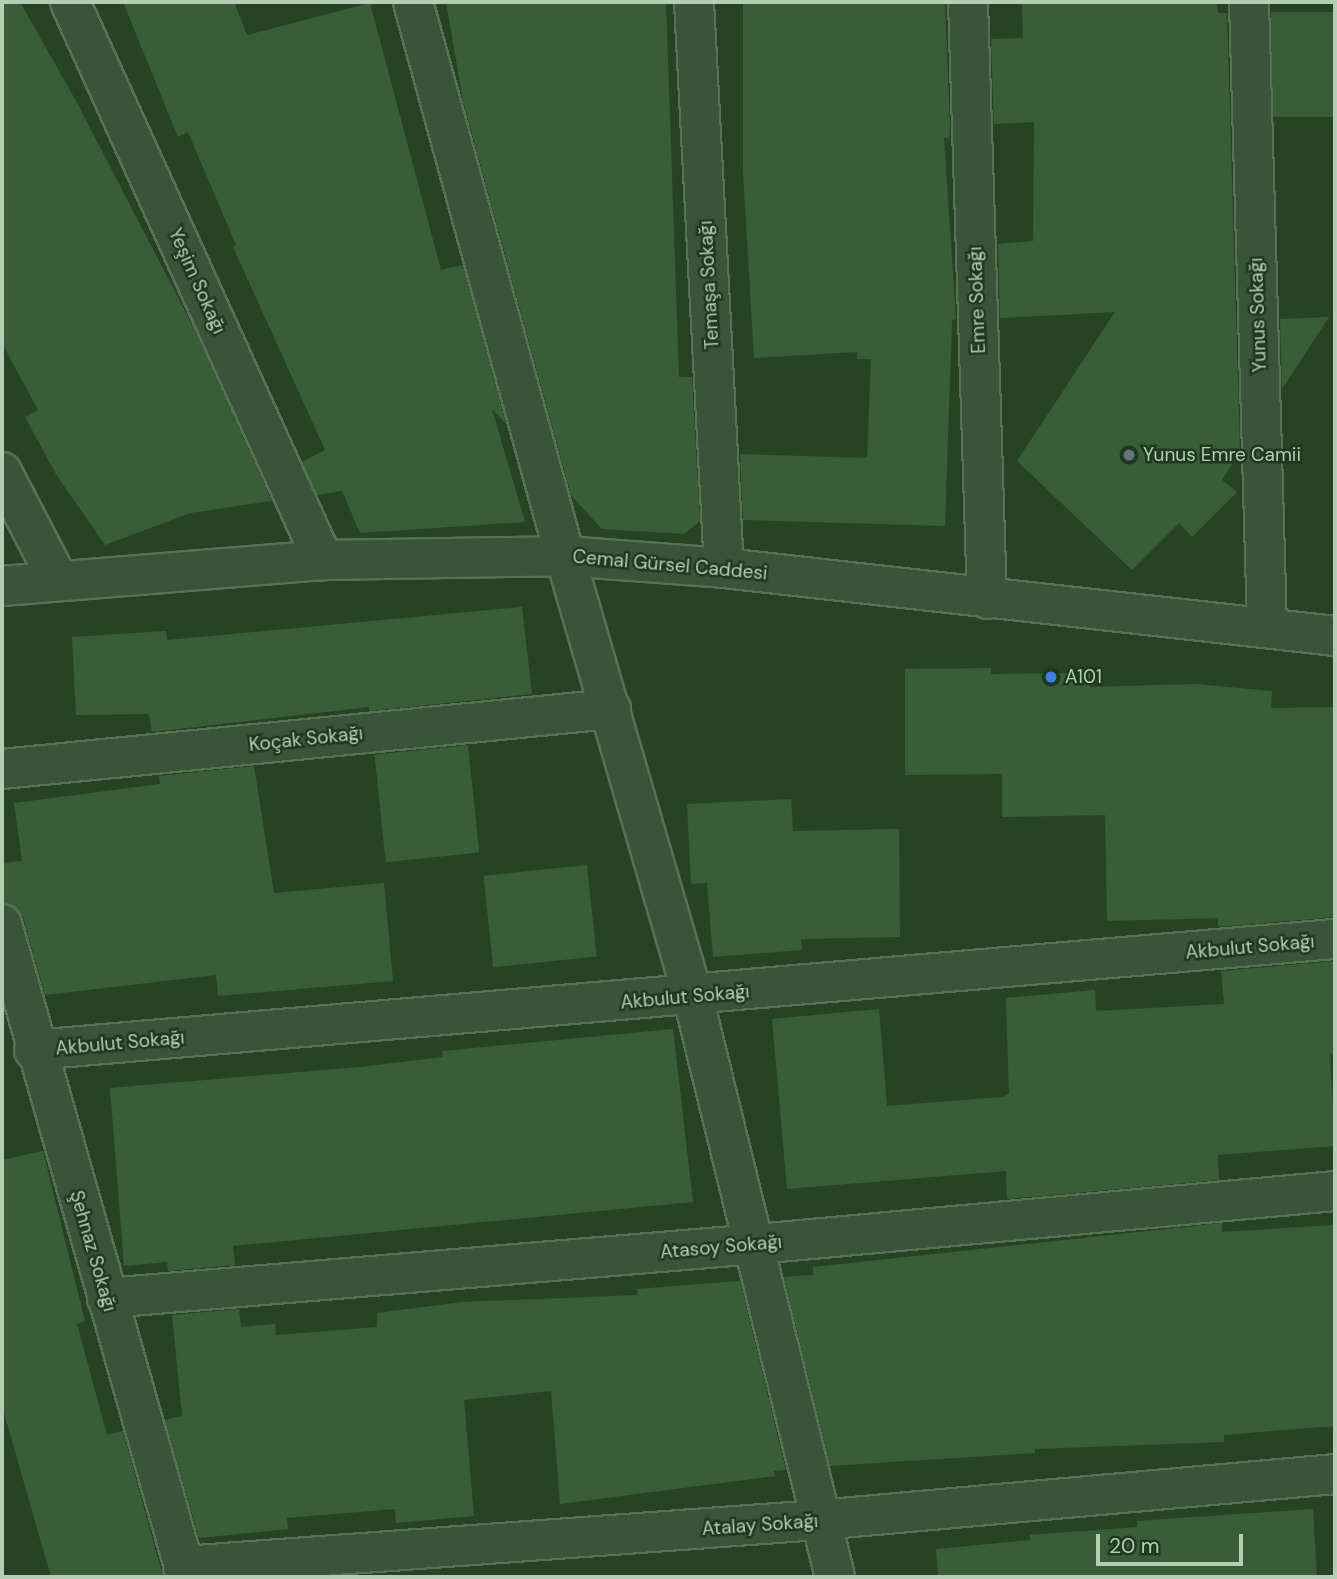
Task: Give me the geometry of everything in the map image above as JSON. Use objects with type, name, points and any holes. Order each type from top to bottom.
[{"type":"street","name":"Yeşim Sokağı","points":[[70,2],[323,560]]},
{"type":"street","points":[[413,2],[565,556],[694,996],[757,1244],[819,1520],[835,1577]]},
{"type":"street","name":"Temaşa Sokağı","points":[[694,2],[724,568]]},
{"type":"street","name":"Emre Sokağı","points":[[968,2],[987,599]]},
{"type":"street","name":"Yunus Sokağı","points":[[1249,2],[1267,628]]},
{"type":"street","points":[[2,472],[58,580]]},
{"type":"street","name":"Cemal Gürsel Caddesi","points":[[2,586],[323,560],[565,556],[724,568],[1335,636]]},
{"type":"street","name":"Koçak Sokağı","points":[[2,769],[611,709]]},
{"type":"street","name":"Şehnaz Sokağı","points":[[2,924],[34,1050],[185,1572]]},
{"type":"street","name":"Akbulut Sokağı","points":[[34,1050],[694,996],[1335,939]]},
{"type":"street","name":"Atasoy Sokağı","points":[[107,1298],[757,1244],[1335,1191]]},
{"type":"street","name":"Atalay Sokağı","points":[[185,1572],[1335,1474]]},
{"type":"building","points":[[2,2],[20,2],[76,101],[196,332],[272,501],[190,513],[105,545],[57,476],[25,417],[38,410],[2,343]]},
{"type":"building","points":[[123,2],[234,2],[247,35],[370,3],[441,270],[463,265],[506,424],[492,409],[525,522],[360,533],[342,491],[317,495],[302,462],[325,450],[233,247],[236,245],[188,132],[178,137]]},
{"type":"building","points":[[446,2],[666,2],[679,377],[692,377],[700,521],[684,534],[602,529],[571,495],[463,101]]},
{"type":"building","points":[[743,2],[945,2],[950,125],[949,138],[944,138],[956,319],[952,320],[945,526],[743,520],[740,454],[867,458],[871,359],[857,359],[857,352],[754,358],[743,172]]},
{"type":"building","points":[[1022,2],[1217,2],[1218,13],[1227,13],[1240,452],[1222,480],[1237,492],[1192,537],[1179,523],[1132,570],[1017,461],[1115,312],[1000,318],[998,244],[1033,241],[1034,122],[994,124],[991,39],[1023,38]]},
{"type":"building","points":[[1271,12],[1335,12],[1335,117],[1271,117]]},
{"type":"building","points":[[1329,317],[1282,389],[1280,319]]},
{"type":"building","points":[[522,607],[532,694],[370,711],[369,707],[152,732],[149,714],[76,715],[72,637],[166,631],[167,640]]},
{"type":"building","points":[[991,668],[991,674],[1090,673],[1090,687],[1195,684],[1272,691],[1271,708],[1335,707],[1335,917],[1218,927],[1218,918],[1107,921],[1105,815],[1002,817],[1002,774],[905,775],[905,669]]},
{"type":"building","points":[[468,745],[479,852],[386,862],[375,755]]},
{"type":"building","points":[[254,766],[274,893],[384,883],[393,981],[218,996],[216,975],[45,995],[23,917],[17,908],[2,903],[2,863],[22,861],[14,803],[160,784],[159,776]]},
{"type":"building","points":[[791,799],[793,831],[899,829],[900,937],[801,939],[802,950],[713,957],[707,883],[691,884],[687,804]]},
{"type":"building","points":[[587,865],[597,956],[493,967],[484,876]]},
{"type":"building","points":[[1335,961],[1335,1053],[1330,1054],[1335,1146],[1218,1155],[1219,1180],[1007,1199],[1006,1171],[787,1189],[772,1019],[879,1009],[887,1106],[1003,1097],[1009,1094],[1006,998],[1095,990],[1096,1011],[1224,1004],[1221,971]]},
{"type":"building","points":[[673,1029],[693,1202],[233,1246],[235,1265],[168,1271],[167,1262],[124,1266],[110,1088],[360,1067],[443,1057],[442,1051]]},
{"type":"building","points":[[43,1151],[85,1321],[77,1324],[107,1435],[123,1431],[163,1577],[51,1577],[2,1406],[2,1160]]},
{"type":"building","points":[[1222,1223],[1222,1232],[1335,1225],[1335,1426],[1224,1435],[1224,1442],[1035,1449],[1035,1453],[830,1466],[784,1277],[813,1275],[813,1267]]},
{"type":"building","points":[[740,1281],[786,1470],[774,1471],[775,1476],[560,1504],[551,1391],[464,1400],[474,1516],[396,1523],[395,1509],[287,1518],[288,1529],[199,1538],[165,1420],[182,1416],[172,1315],[239,1309],[241,1327],[275,1324],[276,1335],[377,1327],[377,1313],[462,1302],[638,1295],[637,1289]]},
{"type":"building","points":[[1313,1509],[1317,1577],[938,1577],[936,1549],[1030,1540],[1030,1535],[1137,1527],[1137,1521]]},
{"type":"place","name":"Yunus Emre Camii","points":[[1129,455]]},
{"type":"place","name":"A101","points":[[1051,677]]}]
